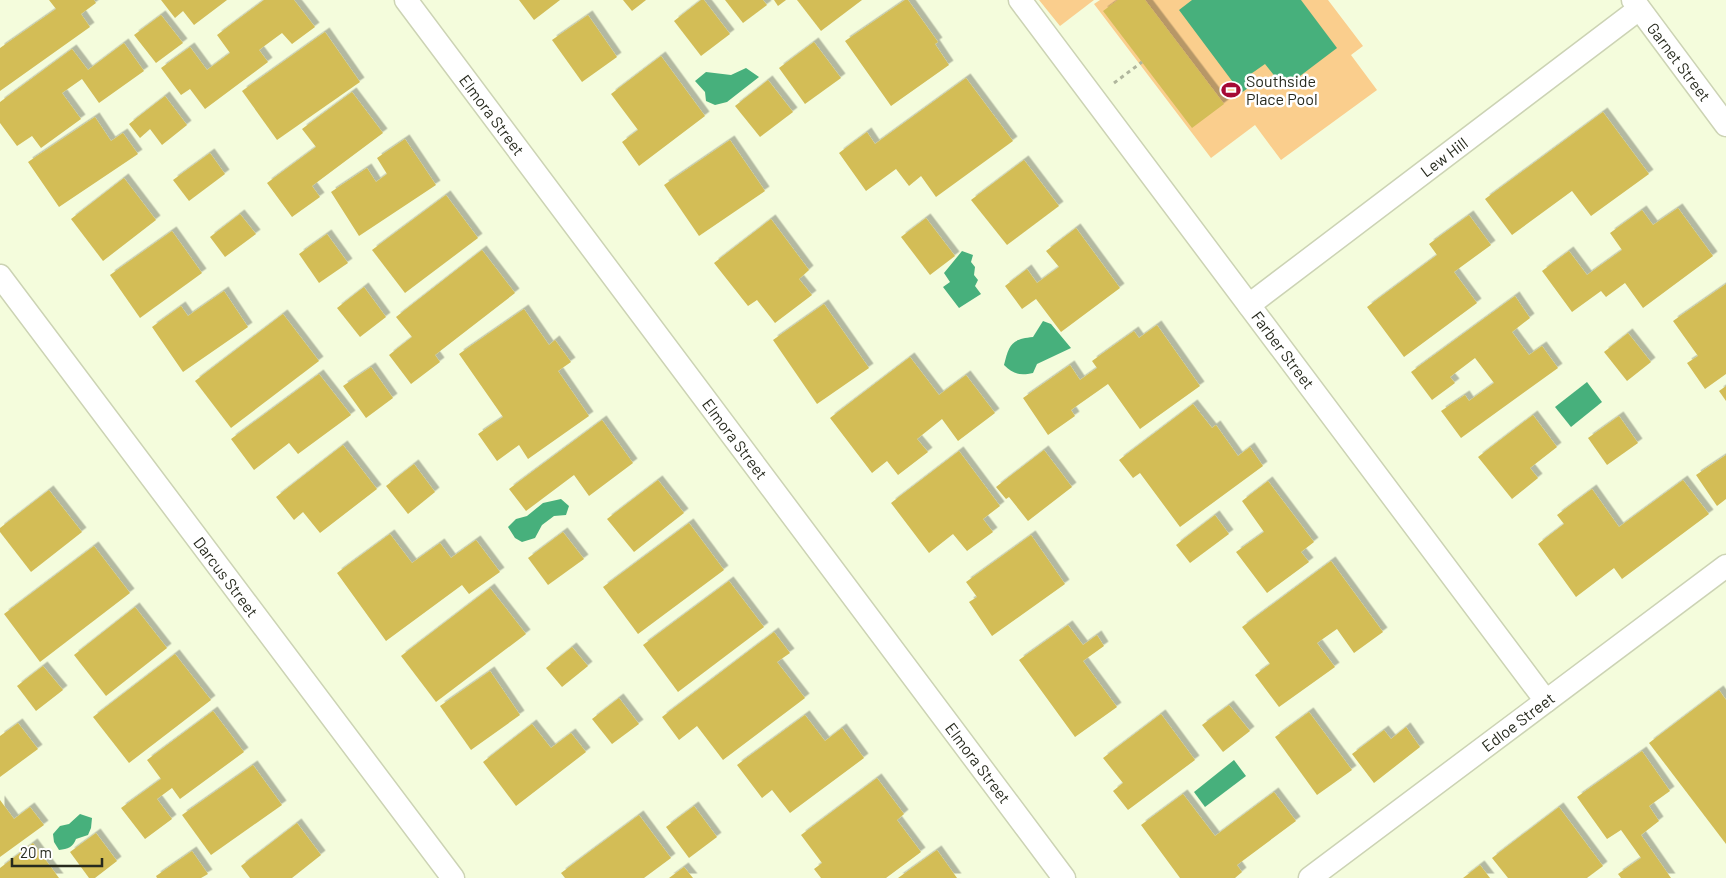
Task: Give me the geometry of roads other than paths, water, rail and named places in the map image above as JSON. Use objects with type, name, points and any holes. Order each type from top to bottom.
[{"type":"street","name":"Elmora Street","points":[[406,0],[1064,878]]},
{"type":"street","name":"Farber Street","points":[[1020,0],[1546,701]]},
{"type":"street","name":"Garnet Street","points":[[1636,4],[1726,125]]},
{"type":"street","name":"Lew Hill","points":[[1249,305],[1636,4]]},
{"type":"street","name":"Darcus Street","points":[[0,276],[453,878]]},
{"type":"street","name":"Edloe Street","points":[[1310,878],[1726,566]]},
{"type":"place","name":"Southside Place Pool","points":[[1231,90]]}]
